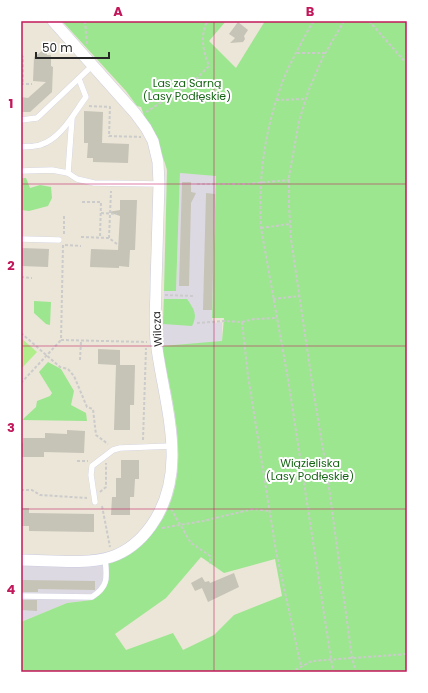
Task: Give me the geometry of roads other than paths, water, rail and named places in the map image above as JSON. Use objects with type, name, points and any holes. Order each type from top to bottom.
[{"type":"street","name":"Wilcza","points":[[21,560],[108,555],[128,549],[147,532],[164,503],[169,490],[173,446],[156,341],[159,184],[158,162],[153,141],[138,117],[53,21]]},
{"type":"lane","points":[[21,120],[37,118],[93,65]]},
{"type":"lane","points":[[21,146],[40,146],[59,132],[72,117],[86,97],[79,79]]},
{"type":"lane","points":[[68,174],[72,117]]},
{"type":"lane","points":[[21,170],[52,170],[68,174],[83,181],[159,184]]},
{"type":"lane","points":[[21,239],[61,243]]},
{"type":"lane","points":[[95,502],[91,475],[92,466],[112,450],[120,448],[173,446]]},
{"type":"lane","points":[[21,596],[92,597],[101,591],[106,582],[108,555]]},
{"type":"park label","name":"Las za Sarną (Lasy Podłęskie)","points":[[187,89]]},
{"type":"park label","name":"Wiązieliska (Lasy Podłęskie)","points":[[310,469]]}]
